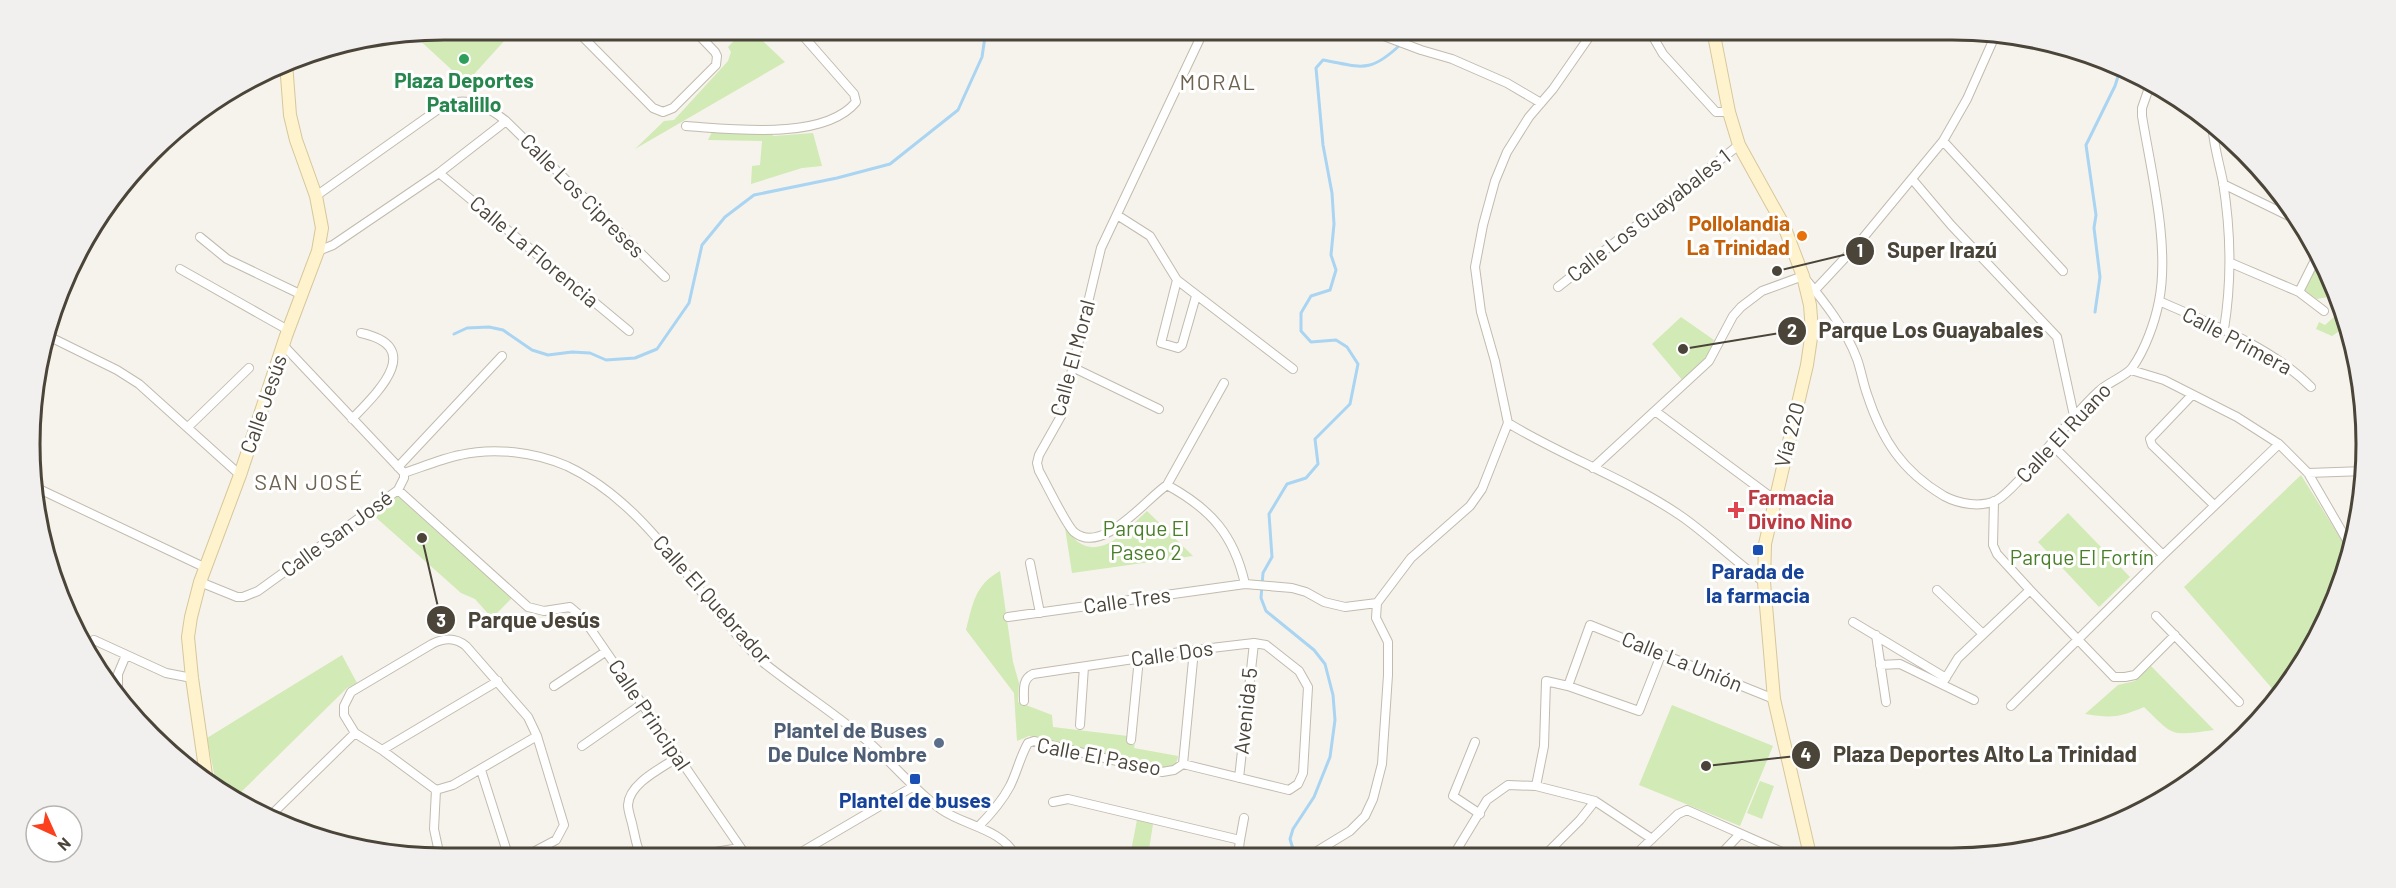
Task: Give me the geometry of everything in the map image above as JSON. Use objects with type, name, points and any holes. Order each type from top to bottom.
[{"type":"main road","name":"Vía 220","points":[[1715,40],[1728,112],[1739,145],[1784,226],[1803,276],[1812,331],[1807,365],[1765,544],[1764,582],[1774,699],[1808,848]]},
{"type":"main road","name":"Calle Jesús","points":[[205,769],[188,637],[191,616],[200,582],[318,251],[322,228],[316,196],[290,115],[287,72]]},
{"type":"street","points":[[586,40],[653,108],[663,112],[673,108],[716,65],[715,52],[704,40]]},
{"type":"street","points":[[686,126],[800,129],[833,120],[853,106],[856,98],[808,40]]},
{"type":"street","name":"Calle El Moral","points":[[1167,485],[1156,492],[1115,530],[1099,537],[1088,538],[1074,532],[1039,471],[1037,463],[1039,455],[1061,416],[1101,248],[1199,40]]},
{"type":"street","points":[[1394,40],[1452,59],[1507,83],[1541,103]]},
{"type":"street","points":[[1322,848],[1350,831],[1365,816],[1373,799],[1382,764],[1388,642],[1376,618],[1377,603],[1411,558],[1470,506],[1482,489],[1508,423],[1495,361],[1480,312],[1475,267],[1495,181],[1512,143],[1587,40]]},
{"type":"street","points":[[1655,40],[1663,54],[1716,112],[1728,112]]},
{"type":"street","points":[[1815,290],[1858,244],[1943,141],[1967,99],[1992,43]]},
{"type":"street","name":"Calle El Ruano","points":[[1994,501],[2005,495],[2052,445],[2074,416],[2100,390],[2131,370],[2148,334],[2159,301],[2163,255],[2142,116],[2142,108],[2148,92]]},
{"type":"street","name":"Calle Los Cipreses","points":[[316,196],[448,103],[458,101],[479,103],[506,121],[664,277]]},
{"type":"street","points":[[318,251],[333,245],[439,173],[506,121]]},
{"type":"street","points":[[2215,138],[2223,184],[2231,263],[2230,296],[2224,329]]},
{"type":"street","points":[[1943,141],[2063,271]]},
{"type":"street","name":"Calle Los Guayabales 1","points":[[1558,287],[1739,145]]},
{"type":"street","name":"Calle La Florencia","points":[[439,173],[628,331]]},
{"type":"street","points":[[1912,179],[1958,232],[2057,337],[2074,416]]},
{"type":"street","points":[[2223,184],[2282,213]]},
{"type":"street","points":[[1117,215],[1150,236],[1177,280],[1293,369]]},
{"type":"street","points":[[200,237],[227,259],[302,296]]},
{"type":"street","points":[[2231,263],[2299,292],[2324,311]]},
{"type":"street","points":[[2299,292],[2313,264]]},
{"type":"street","points":[[180,269],[288,330]]},
{"type":"street","points":[[1593,468],[1709,361],[1732,315],[1741,306],[1762,291],[1803,276],[1840,328],[1856,358],[1882,435],[1901,462],[1922,481],[1947,497],[1965,503],[1980,504],[1994,501],[1994,545],[1997,554],[2114,677],[2126,678],[2135,675],[2175,635]]},
{"type":"street","points":[[1177,280],[1161,343],[1178,348],[1182,345],[1196,296]]},
{"type":"street","name":"Calle Primera","points":[[2159,301],[2224,329],[2296,372],[2311,387]]},
{"type":"street","points":[[1812,331],[1826,324],[1840,328]]},
{"type":"street","points":[[352,418],[381,388],[392,369],[391,351],[388,345],[382,339],[361,333]]},
{"type":"street","points":[[55,338],[117,370],[139,384],[240,475]]},
{"type":"street","name":"Calle San José","points":[[200,582],[237,597],[251,595],[398,490],[404,478],[401,470],[284,346]]},
{"type":"street","points":[[401,470],[502,356]]},
{"type":"street","points":[[1072,367],[1159,409]]},
{"type":"street","points":[[188,427],[249,368]]},
{"type":"street","points":[[2131,370],[2164,380],[2237,417],[2279,444],[2308,473],[2345,536]]},
{"type":"street","points":[[1224,383],[1167,485],[1193,499],[1218,524],[1240,560],[1245,584],[1275,586],[1306,592],[1324,602],[1345,607],[1377,603]]},
{"type":"street","points":[[2192,395],[2151,439],[2152,445],[2214,505]]},
{"type":"street","points":[[1655,411],[1775,500]]},
{"type":"street","points":[[1508,423],[1541,442],[1627,483],[1682,517],[1764,582]]},
{"type":"street","points":[[2011,706],[2214,505],[2279,444]]},
{"type":"street","points":[[2052,445],[2163,555]]},
{"type":"street","name":"Calle El Quebrador","points":[[401,470],[462,454],[518,452],[567,467],[605,489],[639,518],[763,662],[871,744],[914,786],[952,816],[992,832],[1010,848]]},
{"type":"street","points":[[2308,473],[2355,471]]},
{"type":"street","name":"Calle Principal","points":[[398,490],[528,607],[544,611],[570,607],[575,610],[642,704],[739,848]]},
{"type":"street","points":[[43,491],[206,568]]},
{"type":"street","points":[[1030,563],[1040,613]]},
{"type":"street","name":"Calle Tres","points":[[1008,617],[1245,584]]},
{"type":"street","points":[[1937,590],[1983,634]]},
{"type":"street","points":[[1944,681],[1958,658],[2030,590]]},
{"type":"street","points":[[2156,616],[2239,702]]},
{"type":"street","points":[[1854,622],[1974,700]]},
{"type":"street","name":"Calle La Unión","points":[[1568,686],[1590,625],[1774,699]]},
{"type":"street","points":[[1876,635],[1886,702]]},
{"type":"street","points":[[436,790],[355,733],[344,715],[346,700],[351,692],[439,640],[454,639],[466,646],[498,681],[528,717],[537,736],[564,818],[561,833],[544,848]]},
{"type":"street","points":[[94,640],[166,673],[192,678]]},
{"type":"street","name":"Calle Dos","points":[[1024,701],[1024,682],[1028,677],[1139,658],[1254,643]]},
{"type":"street","name":"Calle El Paseo","points":[[978,827],[1010,787],[1029,743],[1034,741],[1162,772],[1174,770],[1183,764],[1289,790],[1298,784],[1303,773],[1308,687],[1305,678],[1266,645],[1254,643]]},
{"type":"street","name":"Avenida 5","points":[[1239,778],[1254,643]]},
{"type":"street","points":[[1183,764],[1194,650]]},
{"type":"street","points":[[554,686],[605,652]]},
{"type":"street","points":[[1536,786],[1544,746],[1546,681],[1568,686],[1639,711],[1661,654]]},
{"type":"street","points":[[118,681],[118,674],[126,655]]},
{"type":"street","points":[[1131,740],[1139,658]]},
{"type":"street","points":[[1880,665],[1900,664],[1944,681]]},
{"type":"street","points":[[1080,725],[1084,667]]},
{"type":"street","points":[[382,750],[498,681]]},
{"type":"street","points":[[582,746],[642,704]]},
{"type":"street","points":[[276,810],[355,733]]},
{"type":"street","points":[[436,790],[453,785],[537,736]]},
{"type":"street","points":[[1475,742],[1453,796],[1480,814]]},
{"type":"street","points":[[638,848],[628,805],[631,796],[637,786],[678,757]]},
{"type":"street","points":[[481,770],[506,848]]},
{"type":"street","points":[[1458,848],[1487,800],[1508,785],[1536,786],[1596,801],[1652,839]]},
{"type":"street","points":[[808,848],[914,786]]},
{"type":"street","points":[[436,790],[434,829],[438,848]]},
{"type":"street","points":[[1053,802],[1068,799],[1240,840]]},
{"type":"street","points":[[1552,848],[1596,801]]},
{"type":"street","points":[[1642,848],[1677,814],[1687,810],[1773,848]]},
{"type":"street","points":[[1239,848],[1244,818]]},
{"type":"street","points":[[1726,848],[1740,834]]},
{"type":"green space","name":"Plaza Deportes Patalillo","points":[[505,40],[466,83],[420,41]]},
{"type":"green space","points":[[735,40],[762,40],[785,62],[635,149],[664,121],[674,120],[728,61],[731,52],[728,47]]},
{"type":"green space","points":[[712,132],[768,133],[774,136],[813,133],[822,166],[802,168],[751,184],[752,166],[760,165],[762,141],[708,140]]},
{"type":"green space","points":[[2315,269],[2328,297],[2317,299],[2305,291]]},
{"type":"green space","points":[[2335,316],[2339,331],[2332,336],[2316,329],[2319,322],[2325,325]]},
{"type":"green space","points":[[1681,317],[1714,340],[1708,355],[1683,381],[1652,344]]},
{"type":"green space","points":[[2301,475],[2343,543],[2334,574],[2314,622],[2273,689],[2184,587]]},
{"type":"green space","points":[[397,496],[512,598],[492,618],[475,599],[461,593],[372,514]]},
{"type":"green space","name":"Parque El Paseo 2","points":[[1147,511],[1193,556],[1072,573],[1065,528],[1078,542],[1097,547],[1116,539]]},
{"type":"green space","name":"Parque El Fortín","points":[[2068,513],[2130,577],[2099,607],[2038,542]]},
{"type":"green space","points":[[1000,571],[1013,662],[1019,683],[1018,702],[1052,715],[1053,727],[1136,737],[1134,748],[1178,756],[1175,764],[1160,769],[1029,736],[1017,741],[1014,693],[966,630],[973,603],[980,589],[985,582]]},
{"type":"green space","points":[[342,655],[357,683],[347,688],[241,792],[214,775],[207,738]]},
{"type":"green space","points":[[2151,666],[2214,730],[2174,732],[2144,707],[2115,716],[2085,714],[2118,685],[2135,681]]},
{"type":"green space","points":[[1672,705],[1773,746],[1740,826],[1639,785]]},
{"type":"green space","points":[[1760,781],[1774,786],[1762,819],[1747,813]]},
{"type":"green space","points":[[1137,820],[1153,824],[1149,848],[1132,848]]},
{"type":"waterway","points":[[454,334],[467,328],[489,327],[503,330],[532,350],[548,355],[572,352],[590,353],[606,360],[635,358],[657,349],[689,303],[702,245],[725,217],[754,195],[837,178],[890,164],[958,110],[982,57],[985,40]]},
{"type":"waterway","points":[[1293,848],[1290,839],[1293,829],[1314,797],[1330,757],[1335,720],[1333,695],[1325,664],[1314,650],[1266,611],[1261,598],[1263,573],[1272,557],[1269,514],[1287,484],[1306,478],[1318,464],[1315,439],[1350,404],[1358,364],[1347,347],[1336,340],[1311,342],[1301,331],[1301,313],[1311,296],[1330,290],[1336,270],[1331,255],[1334,224],[1332,193],[1323,145],[1316,68],[1323,60],[1356,66],[1372,64],[1380,61],[1400,45]]},
{"type":"waterway","points":[[2095,312],[2100,277],[2094,228],[2096,215],[2086,145],[2118,76]]},
{"type":"place","name":"Plaza Deportes Patalillo","points":[[464,59]]},
{"type":"place","name":"Pollolandia La Trinidad","points":[[1802,236]]},
{"type":"place","name":"Super Irazú","points":[[1777,271]]},
{"type":"place","name":"Parque Los Guayabales","points":[[1683,349]]},
{"type":"place","name":"Farmacia Divino Nino","points":[[1736,510]]},
{"type":"place","name":"Parque Jesús","points":[[422,538]]},
{"type":"place","name":"Parada de la farmacia","points":[[1758,550]]},
{"type":"place","name":"Plantel de Buses De Dulce Nombre","points":[[939,743]]},
{"type":"place","name":"Plaza Deportes Alto La Trinidad","points":[[1706,766]]},
{"type":"place","name":"Plantel de buses","points":[[915,779]]},
{"type":"district","name":"MORAL","points":[[1218,82]]},
{"type":"district","name":"SAN JOSÉ","points":[[309,482]]}]
